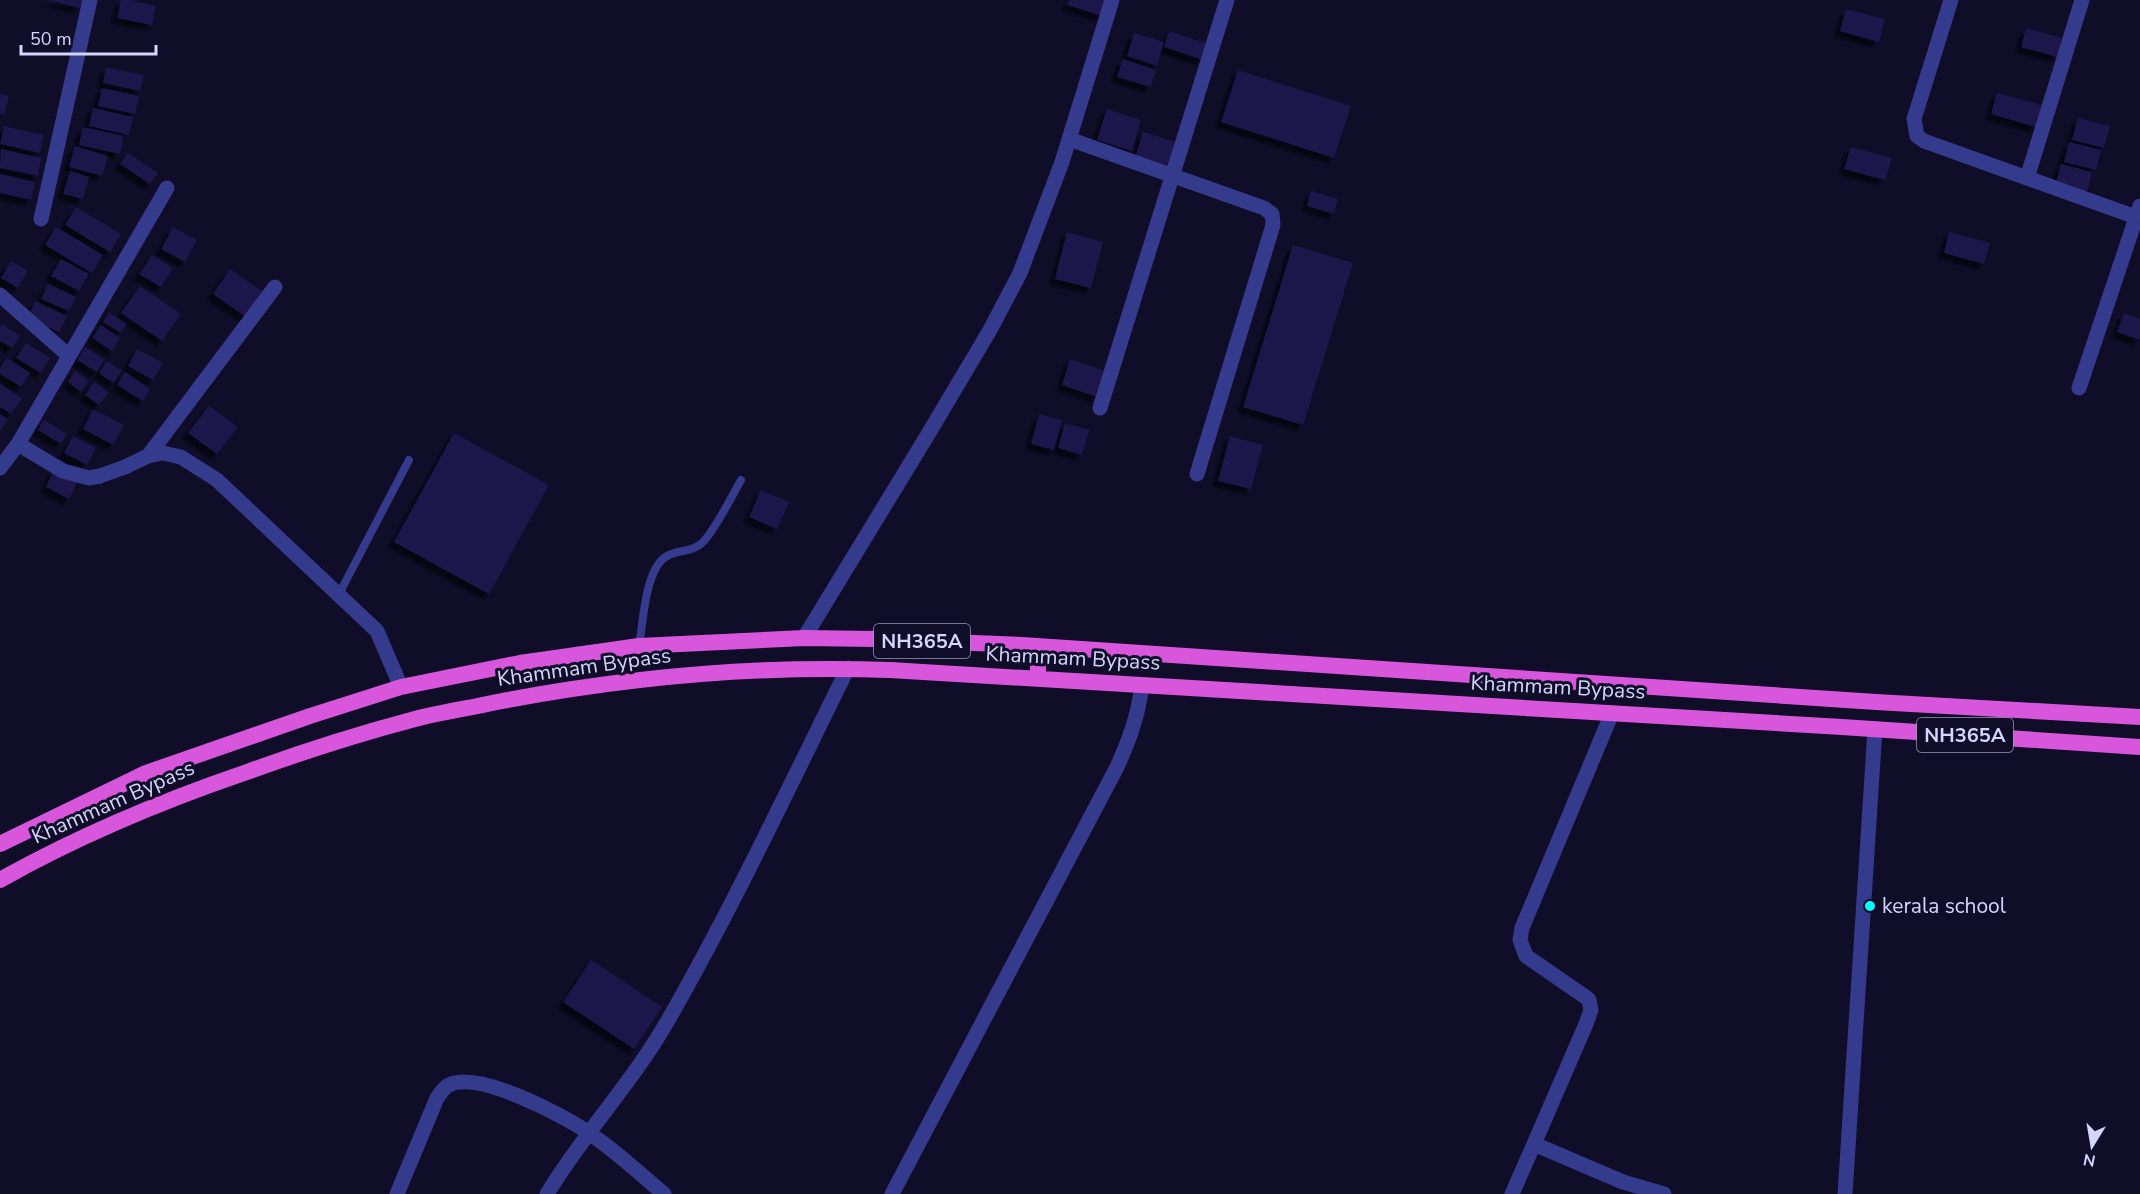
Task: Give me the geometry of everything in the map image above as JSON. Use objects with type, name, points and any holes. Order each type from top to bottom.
[{"type":"highway","name":"Khammam Bypass","points":[[0,844],[146,773],[401,687],[520,663],[639,646],[804,638],[1038,646],[1876,702],[2140,717]]},
{"type":"highway","points":[[1038,646],[1038,678]]},
{"type":"highway","name":"Khammam Bypass","points":[[0,880],[29,863],[170,799],[305,751],[417,718],[546,693],[652,678],[747,670],[848,668],[1038,678],[2140,747]]},
{"type":"street","points":[[41,219],[90,0]]},
{"type":"street","points":[[804,638],[990,330],[1020,273],[1069,139],[1112,0]]},
{"type":"street","points":[[1100,408],[1227,0]]},
{"type":"street","points":[[1951,0],[1914,119],[1914,131],[1917,136],[1924,141],[2027,178],[2138,211],[2079,388]]},
{"type":"street","points":[[2027,178],[2082,0]]},
{"type":"street","points":[[1069,139],[1264,208],[1272,214],[1273,219],[1197,474]]},
{"type":"street","points":[[0,468],[18,444],[167,188]]},
{"type":"street","points":[[148,456],[275,287]]},
{"type":"street","points":[[0,295],[68,355]]},
{"type":"street","points":[[18,444],[63,471],[90,478],[125,467],[148,456],[163,453],[181,457],[217,480],[377,631],[401,687]]},
{"type":"street","points":[[547,1194],[630,1080],[666,1024],[735,898],[848,668]]},
{"type":"street","points":[[892,1194],[1117,767],[1135,726],[1142,685]]},
{"type":"street","points":[[1512,1194],[1586,1024],[1591,1005],[1587,998],[1526,956],[1520,940],[1522,928],[1612,713]]},
{"type":"street","points":[[1845,1194],[1875,729]]},
{"type":"street","points":[[397,1194],[437,1098],[443,1089],[456,1083],[471,1083],[534,1101],[590,1134],[664,1194]]},
{"type":"street","points":[[1534,1144],[1632,1190],[1664,1194]]},
{"type":"lane","points":[[339,594],[409,459]]},
{"type":"lane","points":[[639,646],[647,595],[658,564],[673,553],[700,546],[741,480]]},
{"type":"building","points":[[48,0],[82,0],[80,8]]},
{"type":"building","points":[[121,0],[156,6],[152,25],[117,18]]},
{"type":"building","points":[[1069,0],[1107,0],[1102,16],[1067,5]]},
{"type":"building","points":[[1846,9],[1885,19],[1879,42],[1840,31]]},
{"type":"building","points":[[2026,28],[2062,38],[2057,57],[2021,47]]},
{"type":"building","points":[[1169,31],[1208,44],[1203,60],[1164,47]]},
{"type":"building","points":[[1134,33],[1164,42],[1157,66],[1127,56]]},
{"type":"building","points":[[1123,59],[1156,70],[1151,87],[1117,77]]},
{"type":"building","points":[[106,67],[144,75],[140,91],[103,83]]},
{"type":"building","points":[[1238,70],[1351,106],[1334,158],[1221,122]]},
{"type":"building","points":[[102,88],[139,96],[135,114],[98,106]]},
{"type":"building","points":[[1997,93],[2042,105],[2036,127],[1991,114]]},
{"type":"building","points":[[0,94],[9,96],[4,115],[0,114]]},
{"type":"building","points":[[93,108],[133,117],[129,135],[89,126]]},
{"type":"building","points":[[1107,109],[1141,120],[1132,151],[1097,140]]},
{"type":"building","points":[[2078,118],[2110,126],[2104,148],[2072,140]]},
{"type":"building","points":[[4,126],[44,135],[40,153],[0,144]]},
{"type":"building","points":[[83,127],[124,136],[120,154],[79,145]]},
{"type":"building","points":[[1143,132],[1179,143],[1171,169],[1135,158]]},
{"type":"building","points":[[2069,142],[2101,150],[2096,170],[2064,162]]},
{"type":"building","points":[[75,146],[108,156],[102,176],[69,167]]},
{"type":"building","points":[[1851,147],[1892,158],[1885,180],[1844,169]]},
{"type":"building","points":[[1,149],[41,158],[38,176],[0,168]]},
{"type":"building","points":[[128,153],[158,173],[150,184],[120,164]]},
{"type":"building","points":[[2061,164],[2092,172],[2086,195],[2055,186]]},
{"type":"building","points":[[70,171],[89,177],[83,199],[63,194]]},
{"type":"building","points":[[0,174],[35,182],[31,200],[0,193]]},
{"type":"building","points":[[1311,191],[1338,199],[1334,214],[1307,206]]},
{"type":"building","points":[[76,207],[121,234],[110,252],[65,225]]},
{"type":"building","points":[[56,227],[103,255],[92,273],[45,245]]},
{"type":"building","points":[[173,227],[197,240],[185,262],[161,249]]},
{"type":"building","points":[[1067,232],[1103,242],[1091,288],[1055,279]]},
{"type":"building","points":[[1949,232],[1990,243],[1984,264],[1944,253]]},
{"type":"building","points":[[1293,245],[1353,263],[1303,425],[1243,407]]},
{"type":"building","points":[[152,255],[173,268],[161,287],[139,274]]},
{"type":"building","points":[[61,259],[89,274],[79,291],[51,276]]},
{"type":"building","points":[[11,261],[28,271],[18,288],[1,278]]},
{"type":"building","points":[[230,269],[265,293],[247,318],[213,294]]},
{"type":"building","points":[[48,284],[76,297],[69,311],[41,299]]},
{"type":"building","points":[[140,286],[181,314],[162,341],[121,313]]},
{"type":"building","points":[[35,301],[67,316],[59,332],[28,318]]},
{"type":"building","points":[[109,312],[127,324],[121,333],[103,322]]},
{"type":"building","points":[[2124,313],[2140,319],[2140,340],[2117,332]]},
{"type":"building","points":[[2,324],[20,336],[12,348],[0,341]]},
{"type":"building","points":[[101,325],[120,338],[112,351],[92,338]]},
{"type":"building","points":[[26,343],[50,358],[41,373],[16,358]]},
{"type":"building","points":[[85,347],[104,359],[97,372],[77,360]]},
{"type":"building","points":[[137,349],[163,363],[153,380],[128,366]]},
{"type":"building","points":[[7,358],[30,373],[21,387],[0,374],[0,368]]},
{"type":"building","points":[[1070,359],[1106,371],[1097,397],[1062,385]]},
{"type":"building","points":[[107,361],[122,371],[113,383],[99,373]]},
{"type":"building","points":[[75,371],[89,381],[81,392],[68,382]]},
{"type":"building","points":[[125,372],[150,389],[143,401],[117,385]]},
{"type":"building","points":[[94,382],[109,392],[99,405],[85,395]]},
{"type":"building","points":[[0,384],[22,398],[11,414],[0,407]]},
{"type":"building","points":[[209,406],[238,427],[217,454],[188,433]]},
{"type":"building","points":[[93,409],[124,425],[113,445],[83,429]]},
{"type":"building","points":[[0,414],[8,419],[0,431]]},
{"type":"building","points":[[1039,414],[1062,420],[1054,450],[1031,444]]},
{"type":"building","points":[[44,420],[67,434],[61,444],[38,430]]},
{"type":"building","points":[[1065,423],[1089,430],[1082,455],[1058,448]]},
{"type":"building","points":[[454,433],[549,485],[489,594],[394,542]]},
{"type":"building","points":[[73,436],[96,448],[87,465],[64,453]]},
{"type":"building","points":[[1230,436],[1263,445],[1251,489],[1218,481]]},
{"type":"building","points":[[54,470],[78,481],[69,499],[46,487]]},
{"type":"building","points":[[761,490],[789,502],[777,529],[749,517]]},
{"type":"building","points":[[591,960],[662,1007],[634,1049],[563,1002]]},
{"type":"place","name":"kerala school","points":[[1870,906]]}]
